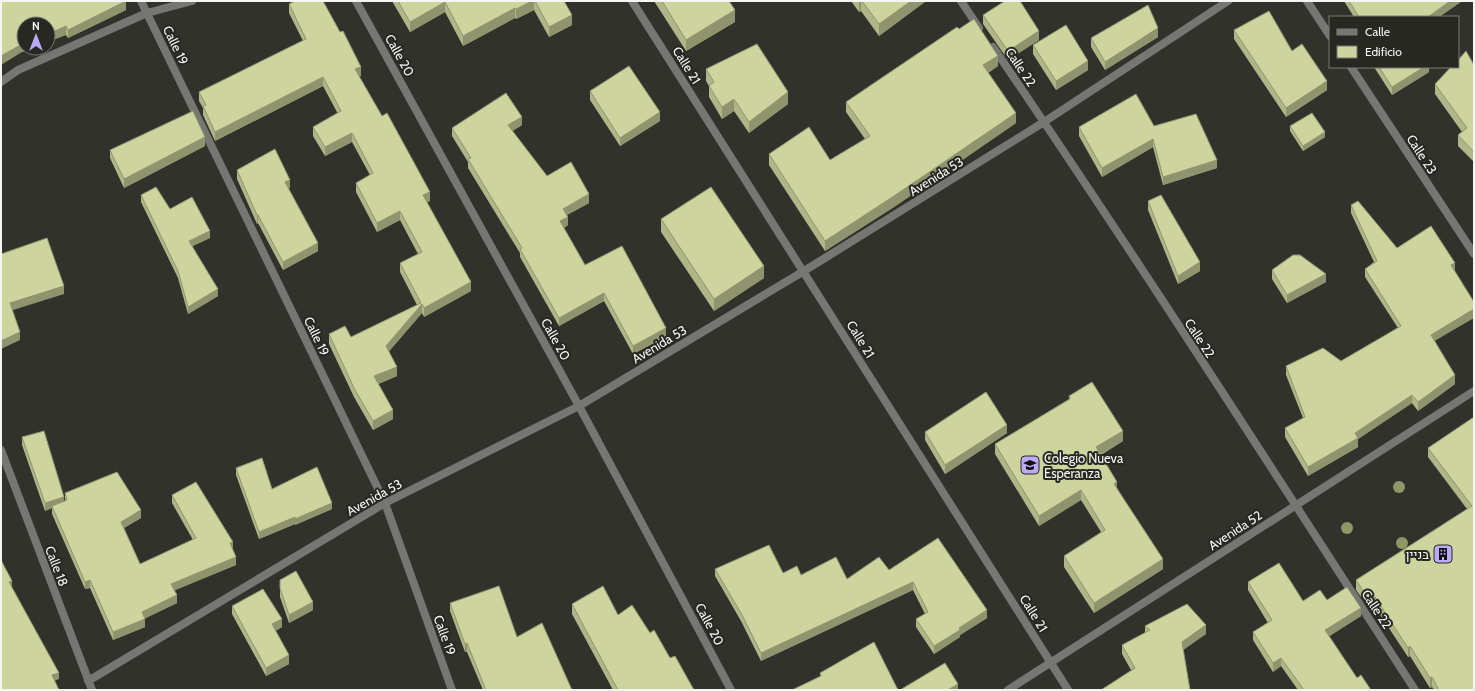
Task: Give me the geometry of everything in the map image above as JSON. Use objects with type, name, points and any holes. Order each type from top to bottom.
[{"type":"street","name":"Calle 19","points":[[141,1],[385,503],[452,690]]},
{"type":"street","points":[[1,82],[18,70],[147,13],[192,1]]},
{"type":"street","name":"Calle 20","points":[[356,1],[579,406],[731,690]]},
{"type":"street","name":"Calle 21","points":[[632,1],[1068,690]]},
{"type":"street","name":"Calle 22","points":[[961,1],[1044,122],[1296,505],[1415,690]]},
{"type":"street","name":"Avenida 53","points":[[88,681],[385,503],[579,406],[804,272],[1044,122],[1228,1]]},
{"type":"street","points":[[1307,1],[1329,34]]},
{"type":"street","name":"Calle 23","points":[[1351,68],[1474,254]]},
{"type":"street","name":"Avenida 52","points":[[1008,690],[1474,390]]},
{"type":"street","name":"Calle 18","points":[[1,450],[92,690]]},
{"type":"building","points":[[1,1],[126,1],[68,30],[66,26],[56,30],[56,16],[16,16],[16,48],[1,56]]},
{"type":"building","points":[[295,1],[323,1],[340,32],[343,31],[361,67],[355,69],[382,116],[387,113],[430,192],[423,195],[471,282],[424,308],[422,304],[386,346],[397,367],[374,376],[393,410],[373,421],[354,388],[329,334],[345,326],[351,337],[421,303],[400,263],[422,252],[400,211],[377,223],[356,183],[373,173],[352,133],[325,147],[313,127],[341,111],[323,77],[215,132],[203,106],[206,105],[199,92],[306,39],[289,4]]},
{"type":"building","points":[[398,1],[532,1],[516,9],[515,8],[463,36],[445,2],[410,22]]},
{"type":"building","points":[[535,1],[564,1],[572,15],[549,27]]},
{"type":"building","points":[[662,1],[729,1],[735,10],[686,40]]},
{"type":"building","points":[[862,1],[911,1],[879,24]]},
{"type":"building","points":[[1005,1],[1020,1],[1039,31],[1008,51],[983,15]]},
{"type":"building","points":[[1349,1],[1450,1],[1429,16],[1358,16]]},
{"type":"building","points":[[1148,5],[1158,28],[1105,62],[1091,38]]},
{"type":"building","points":[[1269,11],[1292,51],[1302,44],[1327,81],[1286,108],[1234,30]]},
{"type":"building","points":[[974,19],[998,56],[983,65],[1016,113],[825,241],[769,154],[809,127],[830,160],[870,136],[846,102],[957,27],[959,29]]},
{"type":"building","points":[[1066,25],[1088,61],[1056,81],[1033,45]]},
{"type":"building","points":[[757,44],[788,92],[749,122],[734,99],[722,107],[709,86],[714,82],[706,69]]},
{"type":"building","points":[[1466,51],[1474,65],[1474,152],[1458,135],[1467,128],[1435,84],[1450,68],[1459,68],[1459,59]]},
{"type":"building","points":[[629,66],[660,112],[620,138],[590,91]]},
{"type":"building","points":[[1380,68],[1422,68],[1392,87]]},
{"type":"building","points":[[506,93],[522,117],[508,125],[547,176],[571,162],[589,194],[563,209],[568,217],[560,221],[585,265],[622,246],[666,328],[633,346],[604,293],[559,318],[520,249],[522,248],[468,159],[471,158],[452,128]]},
{"type":"building","points":[[1136,94],[1154,126],[1196,114],[1217,160],[1163,177],[1153,139],[1102,168],[1079,127]]},
{"type":"building","points":[[193,111],[205,137],[124,179],[110,150]]},
{"type":"building","points":[[1312,113],[1325,132],[1303,146],[1290,126]]},
{"type":"building","points":[[275,149],[290,180],[285,182],[318,243],[283,262],[257,215],[237,170]]},
{"type":"building","points":[[156,187],[170,209],[192,197],[210,231],[189,241],[218,289],[188,307],[178,271],[141,195]]},
{"type":"building","points":[[711,187],[764,266],[714,299],[661,219]]},
{"type":"building","points":[[1161,195],[1200,262],[1178,276],[1148,201]]},
{"type":"building","points":[[1358,201],[1397,248],[1431,226],[1455,263],[1451,265],[1474,302],[1474,309],[1431,335],[1455,375],[1418,402],[1412,395],[1355,433],[1358,438],[1308,467],[1285,428],[1305,417],[1286,366],[1323,348],[1341,361],[1401,326],[1365,269],[1377,261],[1351,205]]},
{"type":"building","points":[[47,238],[64,286],[10,303],[20,332],[1,341],[1,254]]},
{"type":"building","points":[[1293,255],[1300,255],[1326,274],[1287,295],[1272,270]]},
{"type":"building","points":[[1092,382],[1123,431],[1096,447],[1117,482],[1114,484],[1163,559],[1094,603],[1064,556],[1105,530],[1081,490],[1039,516],[995,444],[1070,399],[1069,396]]},
{"type":"building","points":[[986,392],[1007,425],[945,465],[925,432]]},
{"type":"building","points":[[1474,417],[1474,690],[1439,690],[1432,677],[1430,678],[1410,646],[1408,648],[1375,597],[1370,601],[1356,580],[1472,506],[1428,448]]},
{"type":"building","points":[[44,431],[64,497],[45,503],[22,437]]},
{"type":"building","points":[[262,458],[272,489],[317,467],[332,503],[295,519],[295,517],[259,532],[236,468]]},
{"type":"building","points":[[117,472],[141,510],[121,522],[140,564],[196,538],[172,495],[196,482],[233,542],[230,543],[236,557],[171,584],[177,595],[142,612],[145,619],[113,632],[90,580],[85,582],[52,506],[67,500],[65,493]]},
{"type":"building","points":[[938,538],[987,610],[959,628],[960,630],[934,646],[916,619],[928,612],[913,582],[761,653],[741,613],[715,569],[769,545],[783,573],[797,566],[801,575],[836,557],[847,579],[879,557],[889,570]]},
{"type":"building","points":[[1,560],[12,581],[9,582],[59,673],[52,675],[59,690],[1,690]]},
{"type":"building","points":[[1279,563],[1303,601],[1320,590],[1327,600],[1347,587],[1361,608],[1325,630],[1357,678],[1361,675],[1371,690],[1304,690],[1281,658],[1273,663],[1253,632],[1272,620],[1248,582]]},
{"type":"building","points":[[296,571],[313,602],[289,615],[280,588],[280,580]]},
{"type":"building","points":[[499,586],[517,637],[542,623],[572,690],[486,690],[467,643],[465,644],[450,603]]},
{"type":"building","points":[[603,586],[618,615],[632,605],[650,633],[654,630],[670,658],[675,656],[694,690],[618,690],[572,604]]},
{"type":"building","points":[[263,589],[282,619],[272,624],[289,655],[266,668],[232,606]]},
{"type":"building","points":[[1187,604],[1206,625],[1182,642],[1190,690],[1101,690],[1135,668],[1122,645],[1150,630],[1145,626]]},
{"type":"building","points":[[874,642],[898,690],[792,690],[821,676],[820,673]]},
{"type":"building","points":[[945,663],[958,684],[948,690],[900,690]]},
{"type":"place","name":"Colegio Nueva Esperanza","points":[[1030,465]]},
{"type":"place","name":"בניין","points":[[1443,554]]}]
